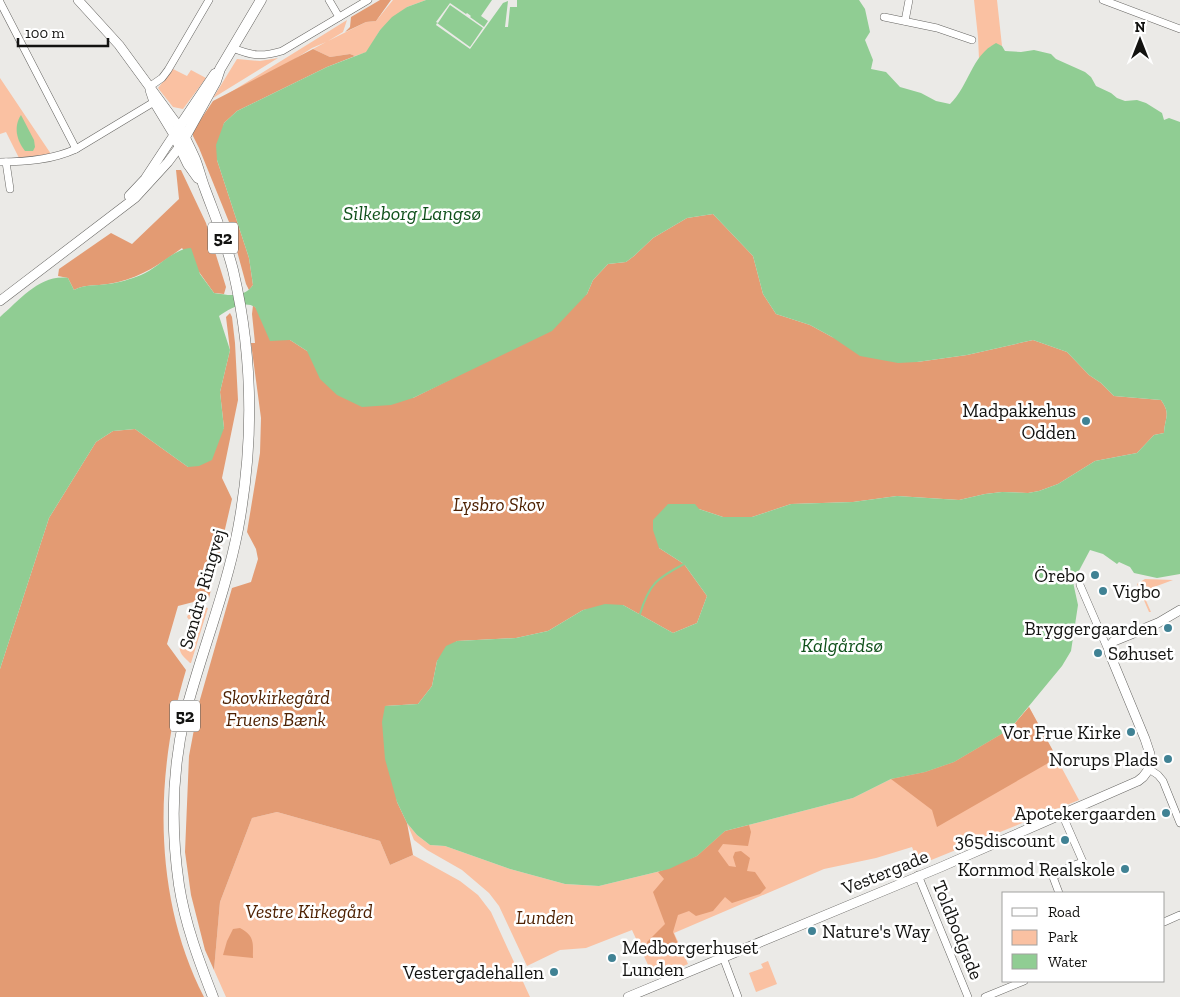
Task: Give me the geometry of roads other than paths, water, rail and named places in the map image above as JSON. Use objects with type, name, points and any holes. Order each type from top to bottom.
[{"type":"main road","points":[[179,136],[211,78],[220,69],[261,0]]},
{"type":"main road","points":[[179,136],[216,81],[220,69]]},
{"type":"main road","name":"Søndre Ringvej","points":[[179,136],[188,164],[205,189],[225,244],[242,313],[250,403],[247,470],[236,541],[185,718],[178,754],[175,789],[175,852],[179,887],[199,961],[213,997]]},
{"type":"street","points":[[78,0],[120,45],[149,87],[160,98],[179,136],[168,162],[143,190],[115,214],[106,219]]},
{"type":"street","points":[[149,87],[162,78],[168,70],[209,0]]},
{"type":"street","points":[[329,0],[339,17]]},
{"type":"street","points":[[233,48],[248,55],[270,54],[282,51],[368,0]]},
{"type":"street","points":[[905,21],[909,0]]},
{"type":"street","points":[[1103,0],[1121,4],[1180,29]]},
{"type":"street","points":[[0,2],[76,149]]},
{"type":"street","points":[[884,17],[937,28],[972,40]]},
{"type":"street","points":[[149,87],[154,102],[179,136]]},
{"type":"street","points":[[10,189],[3,162],[52,158],[76,149],[154,102]]},
{"type":"street","points":[[0,301],[106,219],[145,179],[179,136]]},
{"type":"street","points":[[1080,586],[1149,749],[1149,768],[1163,781],[1180,823]]},
{"type":"street","points":[[1166,619],[1180,610]]},
{"type":"street","points":[[1109,652],[1110,645],[1114,641],[1180,615]]},
{"type":"street","name":"Vestergade","points":[[628,997],[1132,784],[1143,777],[1149,768]]},
{"type":"street","points":[[1059,892],[1053,877],[1071,866],[1083,862],[1062,814]]},
{"type":"street","name":"Toldbodgade","points":[[918,875],[968,997]]},
{"type":"street","points":[[1165,922],[1180,915]]},
{"type":"street","points":[[723,957],[738,997]]},
{"type":"street","points":[[985,997],[1022,982]]},
{"type":"water","name":"Silkeborg Langsø","points":[[426,0],[859,0],[865,9],[870,32],[865,40],[873,60],[871,69],[886,72],[900,87],[921,93],[936,101],[950,104],[962,89],[981,55],[996,43],[1002,46],[1005,51],[1021,52],[1034,50],[1051,54],[1056,59],[1085,72],[1091,77],[1096,86],[1117,98],[1125,101],[1137,100],[1146,103],[1162,113],[1164,120],[1169,118],[1180,122],[1180,574],[1157,578],[1134,573],[1130,567],[1119,562],[1117,564],[1103,554],[1090,550],[1073,582],[1078,605],[1071,651],[1062,666],[1010,729],[954,762],[925,772],[891,779],[853,798],[725,831],[697,856],[669,869],[599,886],[565,884],[510,869],[445,846],[430,845],[417,835],[407,823],[397,802],[385,759],[382,722],[385,706],[418,704],[432,686],[437,661],[446,646],[457,641],[516,638],[548,631],[583,610],[605,604],[623,605],[673,633],[697,623],[707,596],[684,564],[659,548],[653,530],[653,520],[668,504],[695,504],[699,509],[723,517],[752,517],[791,504],[853,502],[897,496],[959,500],[1002,492],[1028,493],[1058,484],[1095,461],[1137,453],[1154,435],[1164,433],[1167,412],[1161,400],[1114,396],[1101,383],[1089,375],[1067,352],[1033,340],[967,355],[917,362],[898,363],[860,356],[810,325],[776,314],[763,294],[753,256],[713,214],[687,218],[653,238],[626,262],[608,264],[593,280],[587,294],[552,331],[413,398],[391,405],[362,407],[337,395],[320,379],[307,351],[290,340],[270,341],[255,307],[246,304],[223,313],[219,316],[230,350],[220,392],[224,428],[212,460],[199,466],[188,467],[135,429],[113,431],[96,442],[49,518],[0,669],[0,317],[23,296],[48,280],[68,278],[74,290],[87,286],[116,283],[141,275],[172,255],[191,248],[200,274],[214,293],[235,295],[245,292],[253,285],[249,258],[217,160],[216,145],[224,123],[237,111],[327,67],[366,52],[380,30],[392,17],[407,7]]},
{"type":"water","points":[[21,115],[34,140],[35,147],[33,151],[25,151],[18,138],[17,124]]},
{"type":"waterway","points":[[640,614],[643,604],[655,583],[684,564]]},
{"type":"place","name":"Madpakkehus Odden","points":[[1086,421]]},
{"type":"place","name":"Örebo","points":[[1095,575]]},
{"type":"place","name":"Vigbo","points":[[1103,591]]},
{"type":"place","name":"Bryggergaarden","points":[[1168,628]]},
{"type":"place","name":"Søhuset","points":[[1098,653]]},
{"type":"place","name":"Vor Frue Kirke","points":[[1131,732]]},
{"type":"place","name":"Norups Plads","points":[[1168,759]]},
{"type":"place","name":"Apotekergaarden","points":[[1166,813]]},
{"type":"place","name":"365discount","points":[[1065,840]]},
{"type":"place","name":"Kornmod Realskole","points":[[1125,869]]},
{"type":"place","name":"Nature's Way","points":[[812,931]]},
{"type":"place","name":"Medborgerhuset Lunden","points":[[612,958]]},
{"type":"place","name":"Vestergadehallen","points":[[554,972]]},
{"type":"park label","name":"Lysbro Skov","points":[[499,504]]},
{"type":"park label","name":"Skovkirkegård Fruens Bænk","points":[[276,708]]},
{"type":"park label","name":"Vestre Kirkegård","points":[[309,911]]},
{"type":"park label","name":"Lunden","points":[[545,917]]},
{"type":"water label","name":"Kalgårdsø","points":[[842,645]]}]
